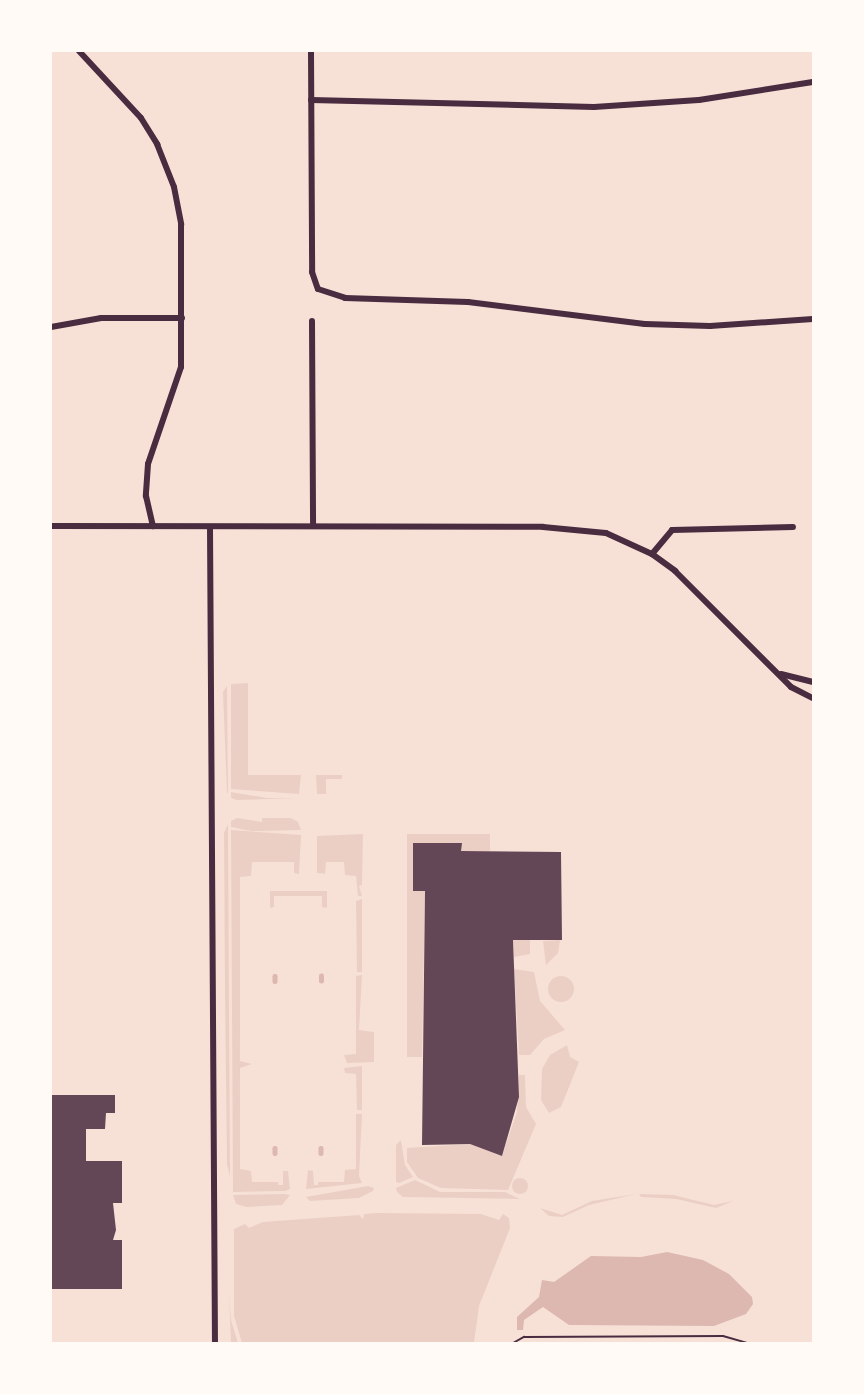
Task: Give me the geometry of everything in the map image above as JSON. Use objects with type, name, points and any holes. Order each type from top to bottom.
[{"type":"street","points":[[80,51],[89,54],[141,118],[168,167],[180,224],[181,367],[148,465],[146,496],[153,526]]},
{"type":"street","points":[[311,51],[312,272],[318,289],[345,298],[468,302],[645,324],[710,326],[813,319]]},
{"type":"street","points":[[311,100],[598,106],[699,100],[813,82]]},
{"type":"street","points":[[51,326],[101,318],[182,318]]},
{"type":"street","points":[[312,321],[313,526]]},
{"type":"street","points":[[51,526],[572,527],[623,538],[652,554],[781,674],[791,687],[813,698]]},
{"type":"street","points":[[210,527],[215,1343]]},
{"type":"street","points":[[652,554],[672,530],[793,527]]},
{"type":"street","points":[[781,674],[813,682]]},
{"type":"path","points":[[513,1343],[524,1336],[723,1336],[747,1343]]},
{"type":"shaded area","points":[[248,683],[248,775],[301,775],[299,794],[231,789],[231,684]]},
{"type":"shaded area","points":[[227,686],[228,792],[227,794],[223,692]]},
{"type":"shaded area","points":[[316,775],[342,775],[342,779],[326,779],[326,794],[317,794]]},
{"type":"shaded area","points":[[231,792],[267,798],[298,798],[237,800],[231,798]]},
{"type":"shaded area","points":[[237,818],[262,822],[262,818],[291,818],[298,822],[301,830],[251,831],[231,827],[231,821]]},
{"type":"shaded area","points":[[228,824],[230,1177],[227,1164],[224,833]]},
{"type":"shaded area","points":[[231,830],[301,835],[299,874],[294,873],[294,862],[252,862],[251,876],[240,877],[240,1061],[252,1064],[240,1068],[240,1169],[251,1171],[252,1182],[278,1182],[278,1185],[283,1185],[283,1171],[288,1171],[290,1189],[285,1191],[233,1192]]},
{"type":"shaded area","points":[[363,834],[362,885],[359,886],[362,896],[358,896],[356,876],[345,875],[344,862],[326,862],[325,874],[317,873],[317,836]]},
{"type":"shaded area","points":[[407,834],[490,834],[490,851],[461,851],[461,843],[413,843],[413,891],[425,891],[422,1057],[407,1057]]},
{"type":"shaded area","points":[[270,891],[327,891],[327,908],[322,907],[322,896],[274,896],[274,907],[270,908]]},
{"type":"shaded area","points":[[362,899],[362,972],[357,972],[356,901]]},
{"type":"shaded area","points":[[513,940],[530,940],[530,954],[514,957]]},
{"type":"shaded area","points":[[560,940],[558,953],[546,965],[543,941]]},
{"type":"shaded area","points":[[514,969],[534,972],[540,1001],[565,1030],[544,1039],[530,1055],[519,1055]]},
{"type":"shaded area","points":[[362,975],[359,1030],[374,1032],[374,1062],[347,1063],[344,1055],[356,1054],[356,976]]},
{"type":"shaded area","points":[[561,976],[570,980],[574,989],[570,998],[561,1002],[552,998],[548,989],[552,980]]},
{"type":"shaded area","points":[[567,1045],[570,1057],[579,1062],[561,1107],[549,1113],[541,1100],[542,1069],[550,1055]]},
{"type":"shaded area","points":[[362,1066],[362,1110],[357,1110],[356,1074],[345,1073],[344,1068]]},
{"type":"shaded area","points":[[519,1075],[525,1075],[526,1107],[536,1124],[508,1190],[441,1188],[418,1178],[407,1162],[407,1148],[470,1144],[502,1156],[517,1112]]},
{"type":"shaded area","points":[[356,1114],[362,1114],[359,1176],[362,1183],[306,1189],[308,1170],[313,1171],[314,1185],[318,1185],[318,1182],[344,1182],[345,1170],[356,1169]]},
{"type":"shaded area","points":[[401,1140],[405,1165],[413,1177],[399,1183],[396,1182],[396,1145]]},
{"type":"shaded area","points":[[520,1178],[528,1186],[520,1194],[512,1186]]},
{"type":"shaded area","points":[[415,1180],[440,1192],[505,1192],[520,1199],[403,1197],[397,1192],[396,1188]]},
{"type":"shaded area","points":[[368,1186],[374,1188],[373,1191],[359,1198],[310,1201],[306,1197]]},
{"type":"shaded area","points":[[636,1194],[589,1205],[563,1217],[549,1216],[540,1208],[562,1215],[592,1201]]},
{"type":"shaded area","points":[[639,1194],[673,1195],[714,1205],[733,1201],[716,1208],[676,1199],[641,1197]]},
{"type":"shaded area","points":[[233,1195],[290,1195],[282,1205],[247,1207],[236,1204]]},
{"type":"shaded area","points":[[364,1214],[481,1214],[499,1220],[503,1214],[509,1218],[510,1228],[479,1306],[474,1343],[242,1343],[234,1316],[234,1229],[245,1224],[249,1228],[263,1222],[359,1215],[363,1219]]},
{"type":"shaded area","points":[[667,1252],[703,1260],[729,1274],[752,1297],[753,1304],[746,1314],[714,1326],[569,1325],[543,1307],[524,1320],[523,1330],[517,1330],[517,1317],[539,1297],[542,1280],[554,1282],[591,1256],[641,1257]]},
{"type":"shaded area","points":[[229,1294],[231,1320],[238,1343],[231,1343]]},
{"type":"building","points":[[413,843],[462,843],[461,851],[561,852],[562,940],[513,940],[519,1097],[502,1156],[470,1144],[422,1145],[425,891],[413,891]]},
{"type":"building","points":[[51,1095],[115,1095],[115,1113],[106,1113],[105,1129],[86,1129],[86,1161],[122,1161],[122,1203],[113,1203],[116,1230],[113,1240],[122,1240],[122,1289],[51,1289]]},
{"type":"waterway","points":[[275,976],[275,981]]},
{"type":"waterway","points":[[321,976],[321,981]]},
{"type":"waterway","points":[[275,1148],[275,1153]]},
{"type":"waterway","points":[[321,1148],[321,1153]]}]
